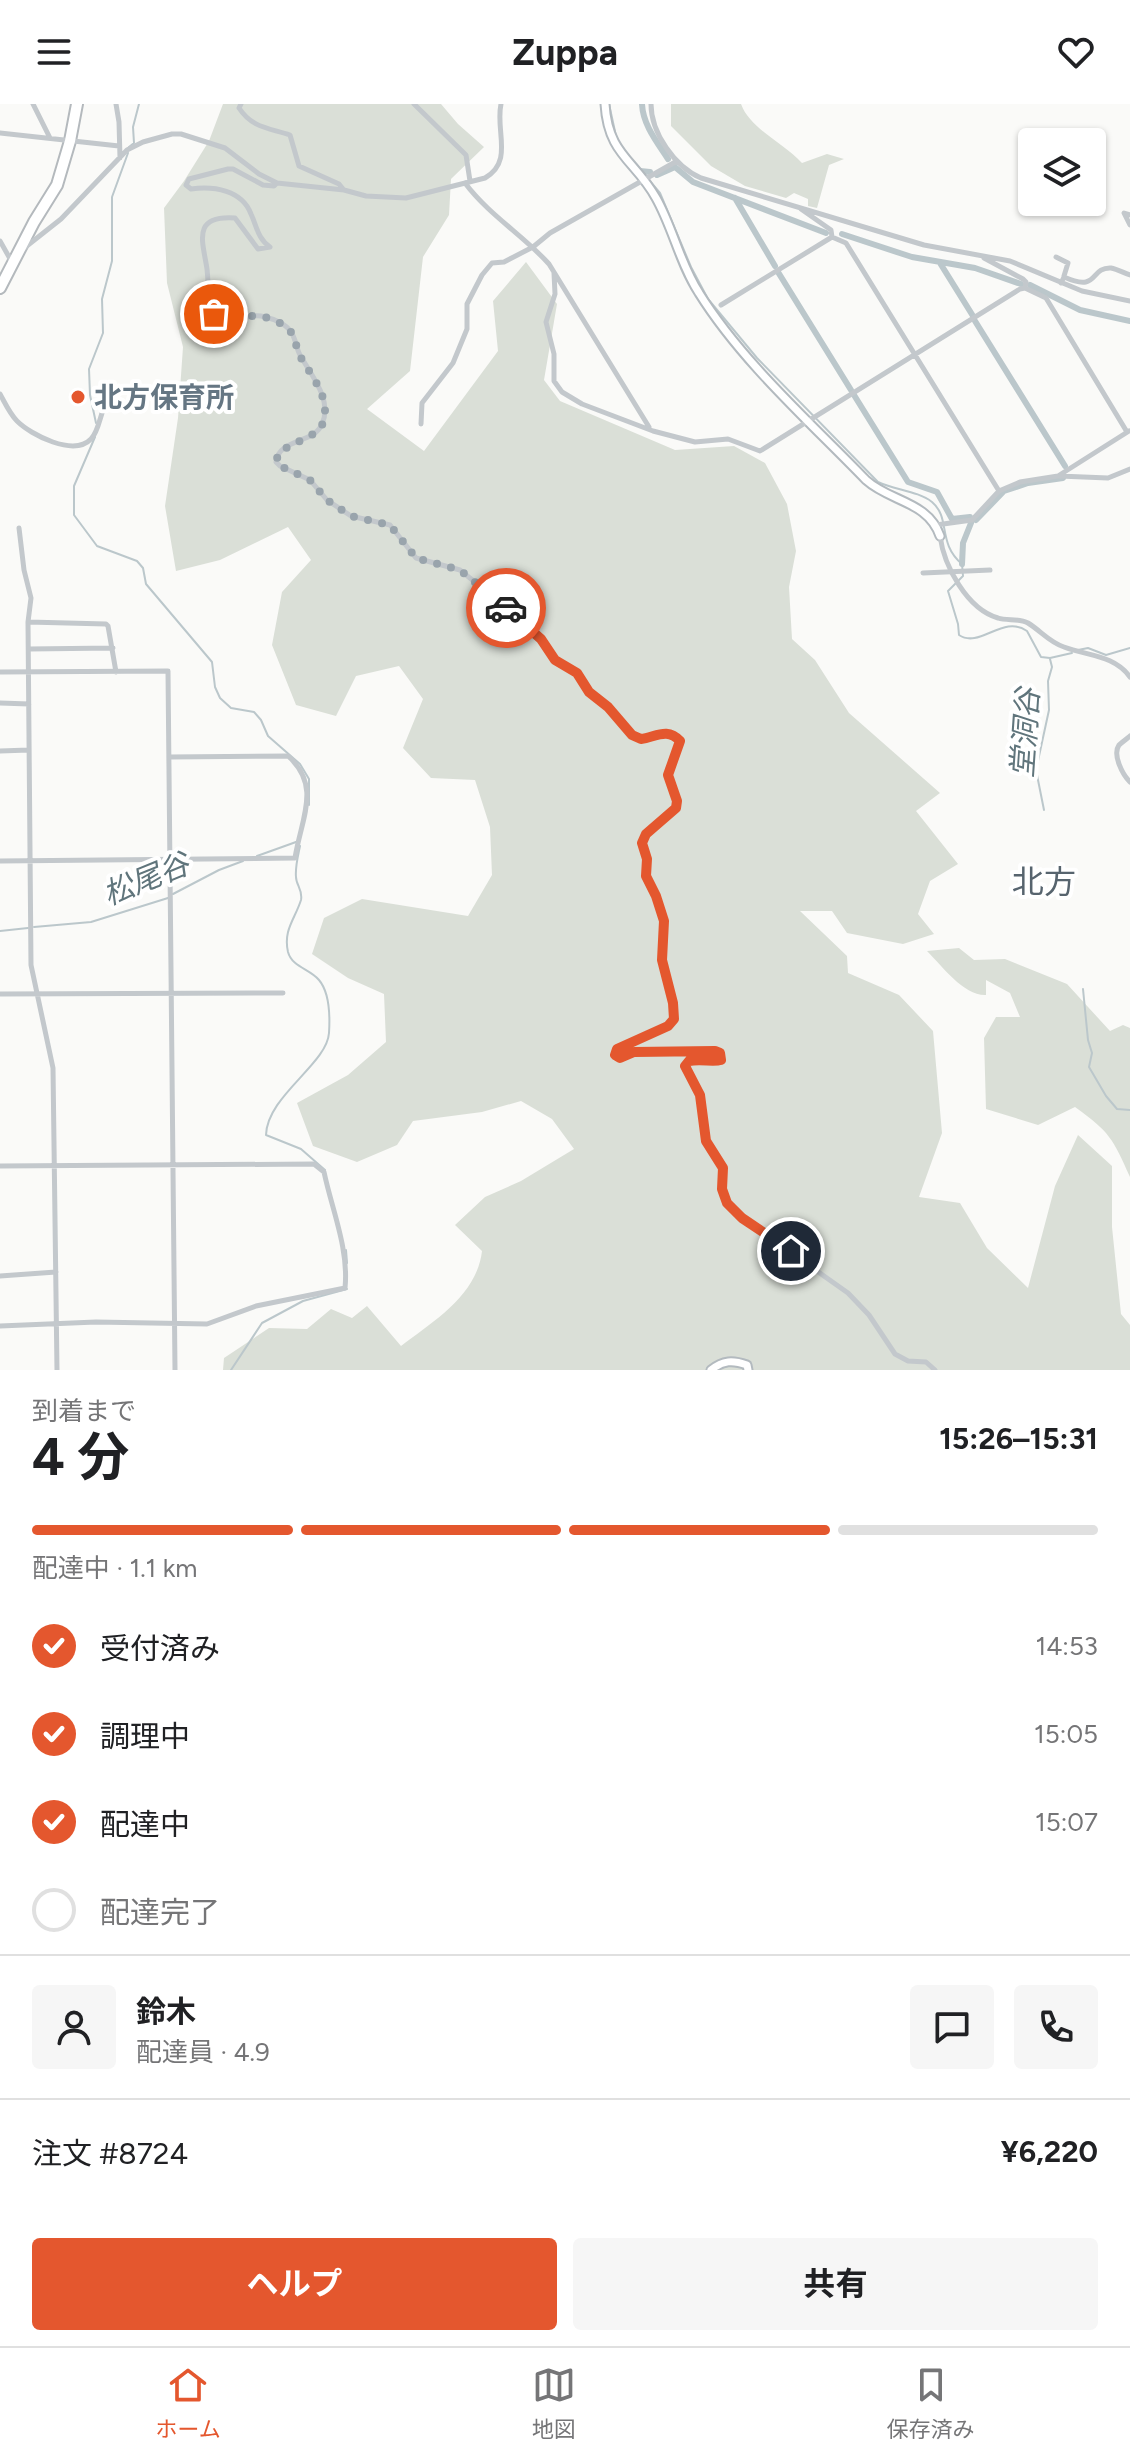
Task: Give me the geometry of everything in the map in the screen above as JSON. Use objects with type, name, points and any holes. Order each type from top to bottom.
[{"type":"highway","points":[[0,288],[57,185],[77,104]]},
{"type":"street","points":[[33,104],[51,139]]},
{"type":"street","points":[[116,104],[120,159]]},
{"type":"street","points":[[241,104],[239,108],[246,118],[256,125],[290,135],[299,166],[339,184],[344,190]]},
{"type":"street","points":[[414,104],[466,155],[468,182],[478,200],[532,247],[554,273],[649,428]]},
{"type":"street","points":[[20,251],[61,219],[120,159],[143,142],[181,134],[231,150],[259,174],[277,183],[344,190],[366,196],[406,198],[493,173],[501,162],[501,104]]},
{"type":"street","points":[[605,104],[611,137],[625,161],[658,201],[688,273],[706,304],[807,420],[874,487],[922,510],[936,525],[941,547],[972,604],[998,618],[1029,623],[1047,639],[1110,661],[1122,667],[1130,677]]},
{"type":"street","points":[[651,104],[654,123],[677,161],[682,168],[701,178],[924,245],[1010,261],[1062,280],[1082,291],[1130,301]]},
{"type":"street","points":[[0,133],[119,146]]},
{"type":"street","points":[[421,424],[422,403],[451,367],[468,325],[467,304],[492,263],[504,262],[532,247],[550,233],[677,161]]},
{"type":"street","points":[[277,183],[274,186],[263,185],[228,169],[189,179],[186,185],[191,189],[207,187],[234,194],[249,210],[261,241],[270,247],[258,249],[247,230],[235,218],[221,218],[207,225],[201,247],[207,266],[209,294],[217,318],[227,323],[246,316],[261,316],[285,325],[323,395],[322,424],[316,432],[280,452],[276,462],[310,480],[327,500],[351,516],[390,525],[416,558],[460,570],[524,622],[555,660],[577,673],[589,692],[608,707],[632,735],[641,739],[661,732],[678,738],[681,745],[668,768],[677,805],[646,834],[642,843],[647,859],[646,876],[664,921],[662,960],[674,1019],[668,1026],[617,1049],[615,1055],[620,1058],[634,1052],[675,1050],[720,1053],[721,1060],[705,1058],[689,1061],[685,1066],[700,1095],[706,1141],[723,1168],[722,1189],[727,1203],[742,1218],[848,1293],[869,1315],[895,1354],[908,1361],[926,1362],[935,1370]]},
{"type":"street","points":[[801,209],[831,230],[832,237]]},
{"type":"street","points":[[1130,215],[1124,213],[1130,225]]},
{"type":"street","points":[[721,305],[832,237]]},
{"type":"street","points":[[832,237],[846,243],[999,491]]},
{"type":"street","points":[[0,241],[13,264]]},
{"type":"street","points":[[554,273],[555,294],[546,322],[554,354],[552,373],[557,386],[582,404],[649,428],[695,442],[728,439],[760,451],[1025,288],[1023,279],[982,256]]},
{"type":"street","points":[[1056,257],[1068,263],[1062,280]]},
{"type":"street","points":[[1062,280],[1086,283],[1110,268],[1130,275]]},
{"type":"street","points":[[1025,288],[1046,298],[1129,431],[1058,476]]},
{"type":"street","points":[[0,394],[16,421],[55,445],[82,445],[90,440],[94,436],[100,411],[108,399]]},
{"type":"street","points":[[936,525],[972,520],[999,491],[1020,482],[1058,476],[1108,478],[1130,469]]},
{"type":"street","points":[[19,528],[31,598],[28,622],[31,965],[53,1068],[57,1370]]},
{"type":"street","points":[[923,573],[990,570]]},
{"type":"street","points":[[28,622],[106,624],[116,672]]},
{"type":"street","points":[[29,649],[113,648]]},
{"type":"street","points":[[0,672],[168,671],[175,1370]]},
{"type":"street","points":[[0,703],[29,704]]},
{"type":"street","points":[[1130,736],[1119,745],[1117,752],[1125,777],[1130,782]]},
{"type":"street","points":[[0,751],[29,750]]},
{"type":"street","points":[[0,861],[295,858],[308,786],[303,773],[288,756],[169,757]]},
{"type":"street","points":[[0,994],[283,993]]},
{"type":"street","points":[[0,1166],[314,1164],[324,1172],[344,1248],[346,1281],[345,1288],[256,1306],[207,1324],[96,1322],[0,1326]]},
{"type":"street","points":[[0,1276],[56,1272]]},
{"type":"street","points":[[711,1370],[725,1362],[736,1361],[747,1365],[748,1370]]},
{"type":"shaded area","points":[[223,104],[441,104],[484,147],[451,179],[449,215],[423,257],[410,371],[367,409],[424,451],[498,351],[493,301],[526,262],[557,304],[544,380],[560,401],[675,450],[734,446],[765,463],[787,504],[796,551],[789,587],[792,639],[815,660],[849,713],[940,793],[916,811],[958,864],[930,881],[918,914],[934,934],[903,944],[847,933],[832,911],[800,911],[847,956],[848,973],[899,995],[933,1031],[942,1133],[919,1197],[960,1203],[987,1248],[1028,1288],[1055,1186],[1078,1135],[1112,1166],[1112,1227],[1121,1314],[1130,1325],[1130,1370],[223,1370],[224,1358],[269,1328],[307,1329],[331,1309],[352,1318],[367,1306],[401,1346],[440,1317],[472,1281],[482,1251],[455,1225],[485,1197],[521,1181],[574,1149],[552,1119],[521,1101],[482,1112],[413,1121],[397,1145],[357,1162],[313,1146],[297,1103],[348,1075],[386,1042],[384,994],[348,978],[312,954],[324,918],[362,899],[468,916],[492,875],[490,827],[475,780],[431,778],[403,748],[423,699],[399,666],[356,676],[336,716],[296,705],[272,645],[282,592],[311,560],[288,527],[220,560],[176,571],[165,506],[178,418],[183,347],[167,283],[164,208],[209,141]]},
{"type":"shaded area","points":[[671,104],[741,104],[752,121],[802,163],[827,154],[844,159],[829,165],[817,208],[808,206],[808,199],[794,193],[786,198],[745,186],[711,166],[671,126]]},
{"type":"shaded area","points":[[959,948],[974,960],[1005,959],[1067,984],[1110,1031],[1123,1025],[1130,1028],[1130,1177],[1109,1137],[1075,1107],[1038,1125],[986,1109],[984,1038],[996,1017],[1020,1017],[1010,993],[986,980],[986,995],[970,991],[927,951]]},
{"type":"waterway","points":[[129,147],[134,143],[133,127],[139,104]]},
{"type":"waterway","points":[[609,104],[616,136]]},
{"type":"waterway","points":[[642,104],[648,126],[668,159]]},
{"type":"waterway","points":[[96,423],[89,369],[103,333],[102,299],[112,261],[112,197],[128,153]]},
{"type":"waterway","points":[[657,175],[675,167],[693,182],[826,233]]},
{"type":"waterway","points":[[640,171],[650,172]]},
{"type":"waterway","points":[[643,173],[660,193],[708,299],[757,358],[878,482],[920,495],[938,508],[949,548],[962,564],[963,576],[948,591],[959,635],[975,638],[1000,628],[1018,627],[1027,631],[1041,657],[1072,653]]},
{"type":"waterway","points":[[735,198],[775,266]]},
{"type":"waterway","points":[[842,234],[912,257],[975,268],[1021,284]]},
{"type":"waterway","points":[[940,263],[973,316]]},
{"type":"waterway","points":[[778,272],[851,390]]},
{"type":"waterway","points":[[1030,285],[1080,310],[1130,321]]},
{"type":"waterway","points":[[975,321],[1065,466]]},
{"type":"waterway","points":[[854,395],[908,482],[937,492],[952,519],[970,517]]},
{"type":"waterway","points":[[95,437],[74,486],[74,515],[97,546],[137,561],[143,568],[146,584],[212,662],[215,687],[220,698],[231,708],[254,712],[268,736],[300,764],[309,779],[309,805]]},
{"type":"waterway","points":[[976,520],[1004,491],[1028,483],[1063,478]]},
{"type":"waterway","points":[[962,564],[963,543],[971,523]]},
{"type":"waterway","points":[[1078,650],[1088,648],[1106,655],[1130,648]]},
{"type":"waterway","name":"堂洞谷","points":[[1044,810],[1036,770],[1049,710],[1050,659]]},
{"type":"waterway","name":"松尾谷","points":[[257,856],[296,842]]},
{"type":"waterway","points":[[300,846],[296,880],[301,900],[288,931],[288,952],[293,961],[323,985],[328,1005],[329,1033],[318,1057],[276,1107],[266,1135],[301,1149],[325,1170]]},
{"type":"waterway","name":"松尾谷","points":[[173,894],[243,861]]},
{"type":"waterway","name":"松尾谷","points":[[34,927],[91,922],[168,898]]},
{"type":"waterway","name":"松尾谷","points":[[0,931],[28,928]]},
{"type":"waterway","name":"堂洞谷","points":[[1083,989],[1092,1053],[1089,1067],[1117,1109],[1130,1110]]},
{"type":"waterway","points":[[346,1250],[347,1263]]},
{"type":"waterway","points":[[231,1370],[262,1323],[303,1301],[347,1289]]},
{"type":"way so far","points":[[214,314],[222,323],[252,315],[285,325],[323,395],[322,424],[316,432],[280,452],[276,462],[278,465],[310,480],[327,500],[351,516],[390,525],[416,558],[460,570],[506,608]]},
{"type":"place","name":"北方保育所","points":[[78,397]]},
{"type":"district","name":"北方","points":[[1044,882]]},
{"type":"route","points":[[506,608],[541,639],[555,660],[577,673],[585,688],[608,707],[632,735],[641,739],[661,732],[672,734],[680,741],[681,745],[668,768],[676,808],[646,834],[642,843],[647,859],[647,882],[656,896],[664,921],[662,960],[675,1011],[674,1019],[668,1026],[617,1049],[615,1055],[625,1058],[634,1052],[694,1049],[720,1053],[721,1060],[705,1058],[689,1061],[685,1066],[702,1102],[706,1141],[723,1168],[722,1189],[727,1203],[791,1251]]}]
